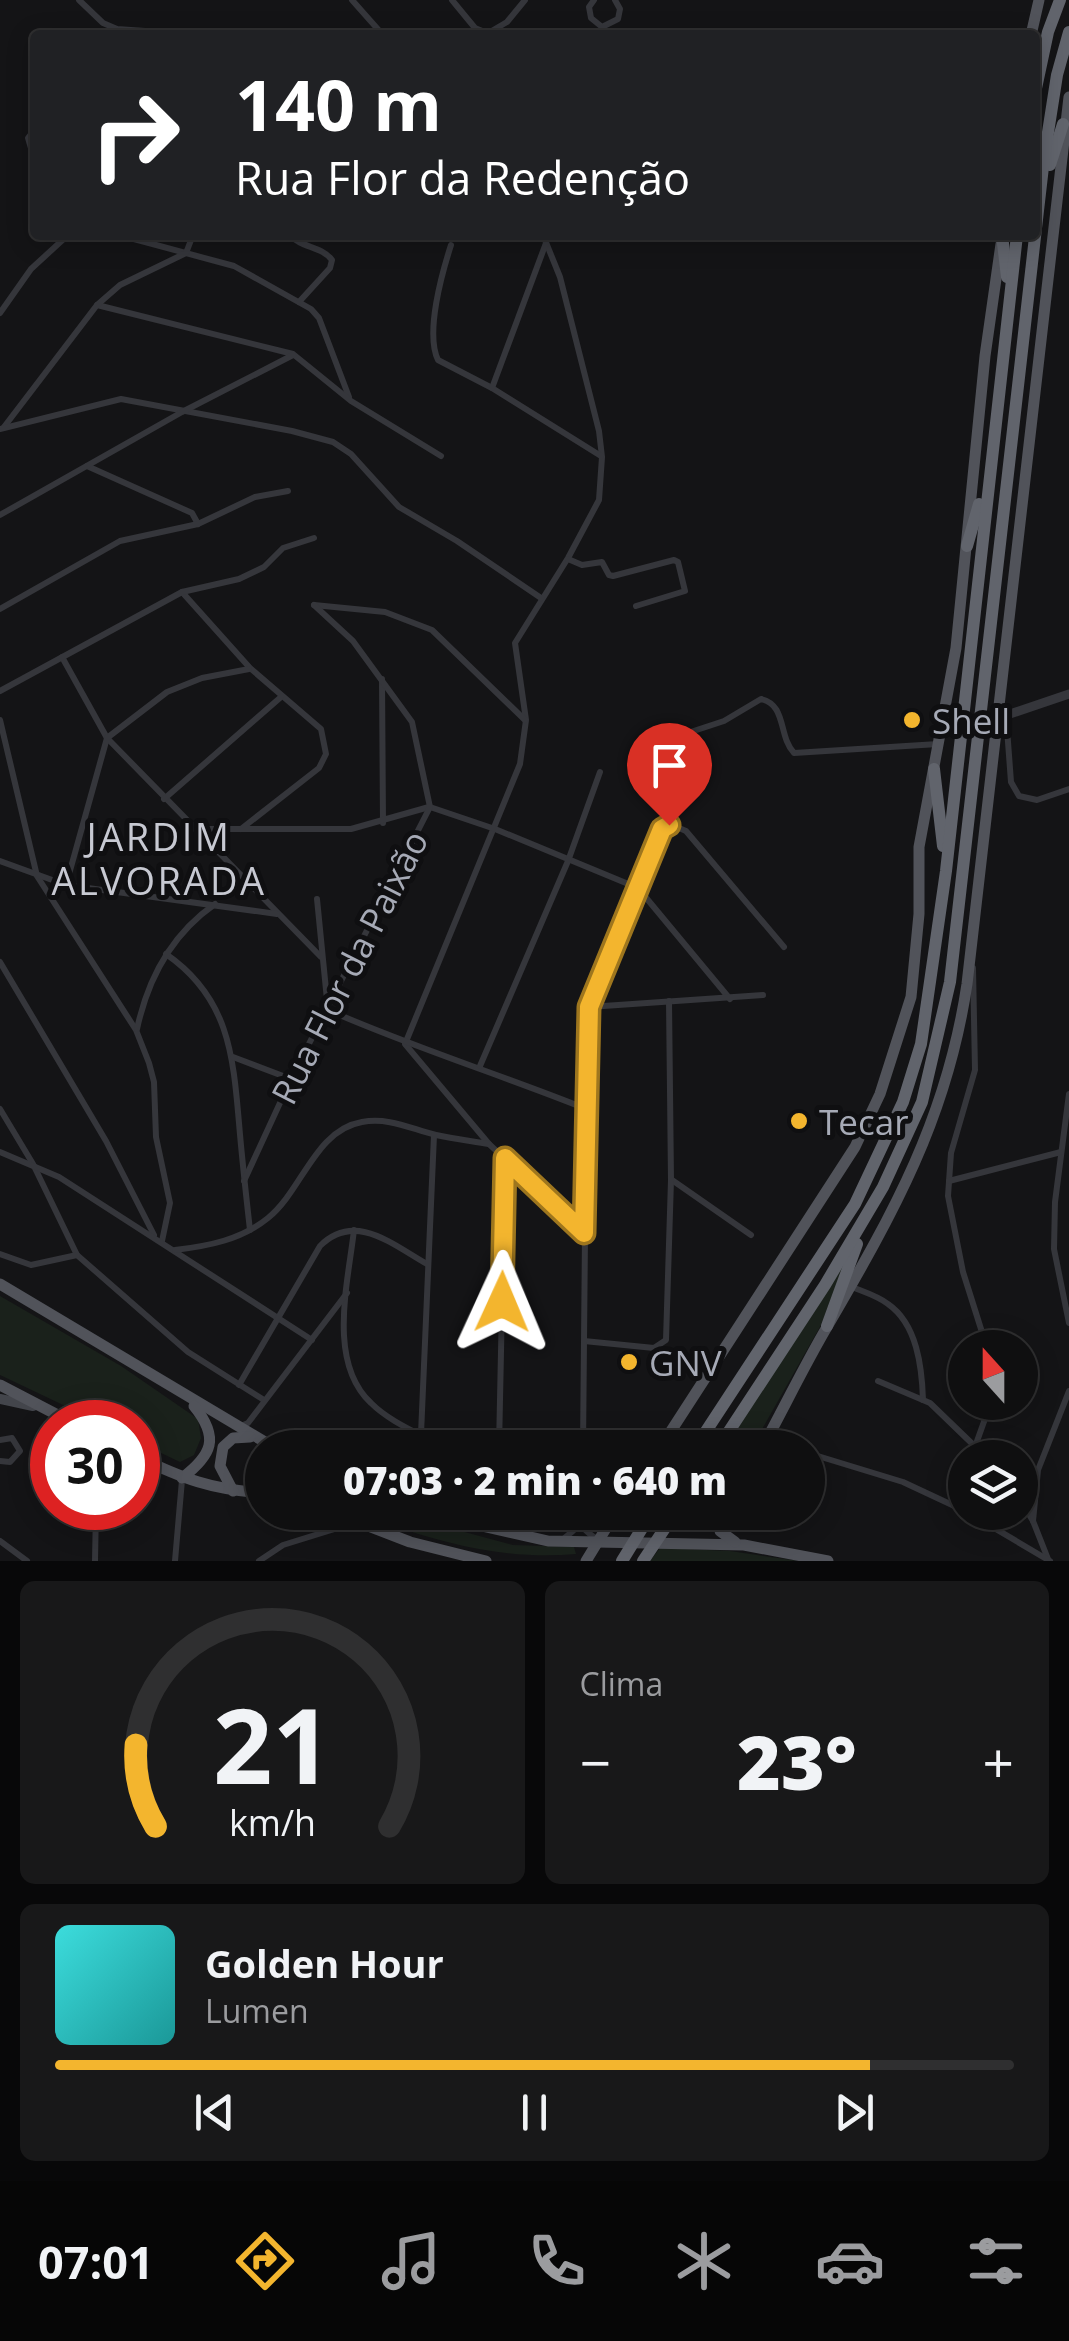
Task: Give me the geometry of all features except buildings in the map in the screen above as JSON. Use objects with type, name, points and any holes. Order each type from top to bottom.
[{"type":"highway","points":[[1040,74],[1060,0]]},
{"type":"highway","points":[[1040,202],[1050,114],[1069,32]]},
{"type":"highway","points":[[1040,202],[1064,124]]},
{"type":"highway","points":[[1003,240],[1009,299]]},
{"type":"highway","points":[[707,1430],[855,1204],[903,1102],[921,1044],[946,871],[1015,240]]},
{"type":"highway","points":[[730,1430],[866,1218],[922,1102],[950,982],[1036,240]]},
{"type":"highway","points":[[967,546],[990,468]]},
{"type":"highway","points":[[934,769],[946,871]]},
{"type":"highway","points":[[827,1326],[866,1218]]},
{"type":"highway","points":[[622,1561],[641,1530]]},
{"type":"highway","points":[[643,1561],[664,1530]]},
{"type":"main road","points":[[1033,30],[1040,0]]},
{"type":"main road","points":[[772,1430],[898,1202],[941,1102],[957,1044],[1002,716],[1069,97]]},
{"type":"main road","points":[[672,1430],[855,1148],[880,1094],[910,996],[919,914],[919,848],[956,648],[1001,240]]},
{"type":"main road","points":[[0,1284],[188,1399],[248,1430]]},
{"type":"main road","points":[[0,1385],[30,1401]]},
{"type":"main road","points":[[182,1478],[200,1464],[209,1445],[206,1423],[188,1399]]},
{"type":"main road","points":[[0,1400],[30,1405]]},
{"type":"main road","points":[[233,1491],[220,1466],[223,1447],[245,1432]]},
{"type":"main road","points":[[160,1467],[218,1490],[245,1492]]},
{"type":"main road","points":[[380,1530],[465,1558],[486,1561]]},
{"type":"main road","points":[[492,1530],[560,1542],[744,1545],[828,1561]]},
{"type":"main road","points":[[586,1561],[604,1530]]},
{"type":"main road","points":[[721,1530],[723,1536],[744,1545]]},
{"type":"street","points":[[80,0],[103,23],[117,30]]},
{"type":"street","points":[[352,0],[379,30]]},
{"type":"street","points":[[452,0],[480,30]]},
{"type":"street","points":[[496,30],[525,0]]},
{"type":"street","points":[[594,0],[589,13],[597,25]]},
{"type":"street","points":[[597,25],[608,26],[618,19],[620,9],[615,0]]},
{"type":"street","points":[[594,30],[597,25]]},
{"type":"street","points":[[0,313],[32,269],[63,240]]},
{"type":"street","points":[[138,240],[234,266],[300,302],[319,318],[351,401]]},
{"type":"street","points":[[2,429],[97,305],[120,285],[186,253],[191,240]]},
{"type":"street","points":[[294,240],[328,254],[332,260],[330,268],[300,302]]},
{"type":"street","points":[[492,388],[543,240]]},
{"type":"street","points":[[405,1044],[520,764],[526,720],[514,648],[599,500],[599,431],[560,277],[545,240]]},
{"type":"street","points":[[451,244],[441,277],[436,356],[441,363],[492,388],[602,457]]},
{"type":"street","points":[[97,305],[293,354],[351,401],[441,456]]},
{"type":"street","points":[[0,514],[293,354]]},
{"type":"street","points":[[2,429],[122,399],[292,431],[344,447],[399,508],[457,541],[541,598]]},
{"type":"street","points":[[86,466],[192,512],[198,524]]},
{"type":"street","points":[[2,609],[120,541],[198,524],[255,497],[288,492]]},
{"type":"street","points":[[0,691],[182,592],[239,579],[264,566],[284,548],[314,538]]},
{"type":"street","points":[[568,558],[584,565],[602,562],[613,576],[678,562],[684,591],[636,606]]},
{"type":"street","points":[[182,592],[250,668],[321,730],[326,754],[310,777],[240,829]]},
{"type":"street","name":"Rua Flor da Paixão","points":[[244,1182],[430,806],[416,733],[353,642],[314,606],[386,612],[432,630],[526,720]]},
{"type":"street","points":[[62,657],[107,738],[321,957]]},
{"type":"street","points":[[66,884],[107,738],[168,692],[202,678],[250,668]]},
{"type":"street","points":[[382,679],[382,823]]},
{"type":"street","points":[[1069,694],[1002,716],[1011,782],[1018,796],[1038,800],[1069,789]]},
{"type":"street","points":[[164,799],[281,697]]},
{"type":"street","points":[[645,748],[724,721],[761,699],[775,705],[788,746],[794,753],[939,744]]},
{"type":"street","points":[[0,720],[38,876],[136,1030],[154,1082],[156,1137],[170,1214],[162,1242]]},
{"type":"street","points":[[480,1066],[568,861],[600,772]]},
{"type":"street","points":[[192,829],[351,830],[430,806],[638,888],[730,998]]},
{"type":"street","points":[[583,1430],[584,1108],[589,1007],[662,829],[678,826],[700,847],[784,948]]},
{"type":"street","points":[[0,861],[66,884],[277,914]]},
{"type":"street","points":[[318,899],[328,1010],[405,1044],[480,1066],[584,1108]]},
{"type":"street","points":[[136,1030],[143,1001],[166,954],[188,926],[216,903]]},
{"type":"street","points":[[166,954],[204,987],[219,1014],[233,1057],[250,1230]]},
{"type":"street","points":[[970,956],[974,972],[975,1070],[951,1153],[948,1196],[964,1272],[982,1330]]},
{"type":"street","points":[[0,962],[106,1142],[154,1236]]},
{"type":"street","points":[[589,1007],[764,995]]},
{"type":"street","points":[[584,1341],[650,1348],[664,1343],[671,1180],[669,1002]]},
{"type":"street","points":[[405,1044],[489,1144],[584,1233]]},
{"type":"street","points":[[233,1057],[292,1079]]},
{"type":"street","points":[[1069,1094],[1054,1250],[1069,1323]]},
{"type":"street","points":[[0,1109],[33,1164],[77,1255],[188,1352],[264,1400]]},
{"type":"street","points":[[175,1250],[206,1246],[250,1230],[283,1204],[326,1142],[352,1124],[385,1120],[434,1135],[489,1144]]},
{"type":"street","points":[[421,1430],[434,1135]]},
{"type":"street","points":[[0,1152],[59,1176],[312,1340]]},
{"type":"street","points":[[949,1181],[1062,1152]]},
{"type":"street","points":[[499,1430],[505,1158]]},
{"type":"street","points":[[671,1180],[751,1236]]},
{"type":"street","points":[[239,1384],[320,1246],[337,1232],[354,1230],[381,1238],[428,1264]]},
{"type":"street","points":[[354,1230],[345,1353],[349,1372],[368,1402],[414,1430]]},
{"type":"street","points":[[0,1254],[31,1264],[77,1255]]},
{"type":"street","points":[[852,1287],[886,1302],[900,1314],[920,1358],[923,1400]]},
{"type":"street","points":[[248,1430],[264,1400],[348,1292]]},
{"type":"street","points":[[878,1381],[923,1400],[971,1440]]},
{"type":"street","points":[[1038,1470],[1069,1391]]},
{"type":"street","points":[[0,1440],[12,1438],[20,1450],[10,1462],[0,1461]]},
{"type":"street","points":[[825,1458],[903,1482],[948,1503]]},
{"type":"street","points":[[175,1561],[182,1478]]},
{"type":"street","points":[[94,1561],[95,1530]]},
{"type":"street","points":[[258,1561],[283,1544],[329,1530]]},
{"type":"street","points":[[560,1542],[572,1530]]},
{"type":"street","points":[[584,1530],[598,1540]]},
{"type":"street","points":[[997,1530],[1049,1560]]},
{"type":"street","points":[[1037,1530],[1049,1560]]},
{"type":"street","points":[[0,1541],[28,1561]]},
{"type":"shaded area","points":[[845,1262],[821,1325],[762,1430],[736,1430]]},
{"type":"shaded area","points":[[0,1296],[121,1366],[198,1419],[201,1438],[194,1455],[180,1462],[160,1452],[160,1400],[53,1400],[0,1375]]},
{"type":"shaded area","points":[[407,1530],[457,1530],[513,1545],[574,1547],[576,1554],[493,1551]]},
{"type":"shaded area","points":[[660,1548],[730,1551],[799,1561],[650,1561]]},
{"type":"place","name":"Shell","points":[[912,720]]},
{"type":"place","name":"Tecar","points":[[799,1121]]},
{"type":"place","name":"GNV","points":[[629,1362]]},
{"type":"district","name":"JARDIM ALVORADA","points":[[159,858]]},
{"type":"route","points":[[502,1302],[505,1158],[584,1233],[589,1007],[662,829],[669,825]]}]
